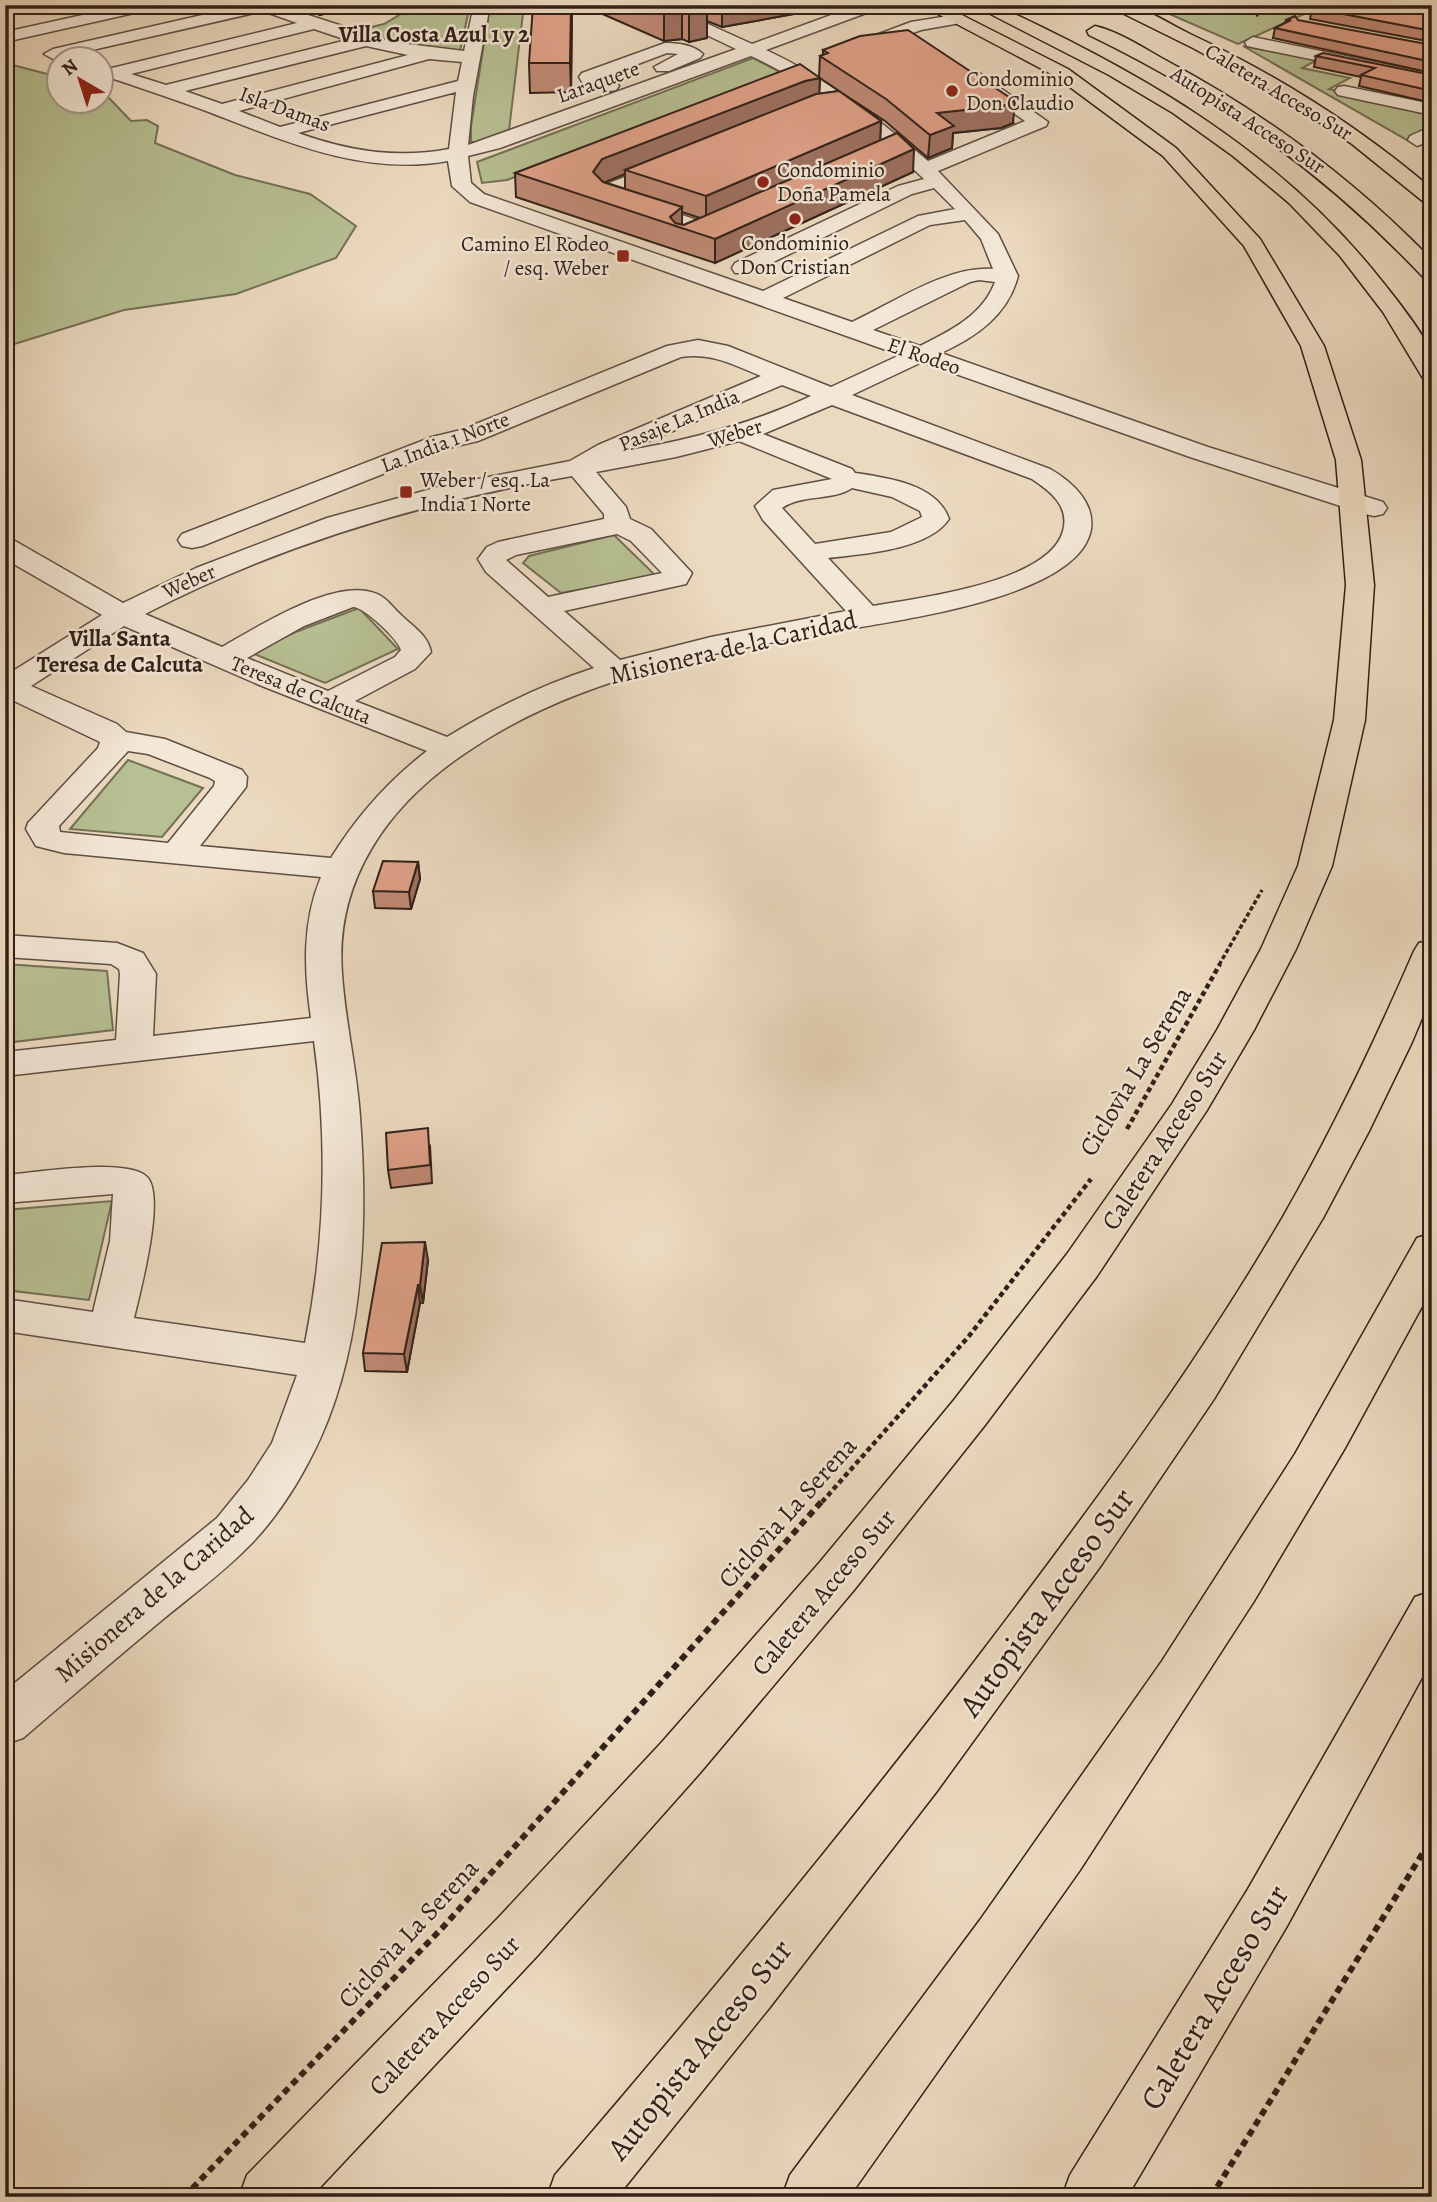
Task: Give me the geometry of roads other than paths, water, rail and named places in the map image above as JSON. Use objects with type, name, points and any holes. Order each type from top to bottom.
[{"type":"main road","name":"Caletera Acceso Sur","points":[[1114,5],[1222,56],[1294,97],[1366,145],[1432,199]]},
{"type":"main road","name":"Caletera Acceso Sur","points":[[270,2197],[519,1937],[767,1659],[983,1397],[1077,1270],[1164,1144],[1251,1002],[1310,878],[1338,806],[1357,738],[1374,650],[1378,577],[1374,508],[1359,430],[1337,366],[1308,308],[1251,228],[1192,167],[1134,120],[957,10]]},
{"type":"main road","name":"Autopista Acceso Sur","points":[[957,10],[1118,70],[1203,123],[1256,164],[1319,220],[1364,270],[1404,327],[1432,375]]},
{"type":"main road","name":"Autopista Acceso Sur","points":[[1075,22],[1192,80],[1286,141],[1355,195],[1432,273]]},
{"type":"main road","name":"Autopista Acceso Sur","points":[[577,2197],[789,1940],[955,1729],[1090,1545],[1271,1271],[1379,1075],[1432,951]]},
{"type":"main road","points":[[813,2197],[1052,1866],[1200,1645],[1293,1497],[1370,1364],[1432,1248]]},
{"type":"main road","name":"Caletera Acceso Sur","points":[[1092,2197],[1264,1915],[1369,1731],[1432,1611]]},
{"type":"street","points":[[5,37],[150,5]]},
{"type":"street","points":[[482,5],[459,126],[461,183],[466,191],[477,198],[502,188]]},
{"type":"street","points":[[652,5],[797,72],[844,104],[886,153],[927,170],[970,213],[991,239],[1007,276],[965,276],[852,331]]},
{"type":"street","name":"Laraquete","points":[[459,153],[493,144],[863,9],[859,5]]},
{"type":"street","points":[[105,46],[263,6],[364,41],[428,55],[472,57]]},
{"type":"street","points":[[1410,9],[1432,9]]},
{"type":"street","points":[[1410,9],[1432,18]]},
{"type":"street","points":[[776,80],[957,10]]},
{"type":"street","points":[[116,69],[314,24]]},
{"type":"street","points":[[889,36],[923,44]]},
{"type":"street","points":[[5,37],[46,52]]},
{"type":"street","points":[[167,90],[364,41]]},
{"type":"street","points":[[1252,42],[1432,79]]},
{"type":"street","points":[[557,121],[542,117],[540,112],[692,56],[694,54],[676,48],[665,48],[588,77],[590,81],[610,86]]},
{"type":"street","points":[[222,110],[428,55]]},
{"type":"street","points":[[743,268],[905,190],[927,170],[1039,122],[958,67]]},
{"type":"street","name":"Isla Damas","points":[[116,74],[222,110],[311,146],[353,155],[406,160],[459,153]]},
{"type":"street","points":[[278,133],[441,89],[468,85]]},
{"type":"street","points":[[1344,91],[1432,110]]},
{"type":"street","points":[[816,107],[844,104]]},
{"type":"street","points":[[440,129],[459,126]]},
{"type":"street","points":[[353,155],[392,142]]},
{"type":"street","points":[[696,155],[607,191],[609,197],[707,230]]},
{"type":"street","points":[[659,170],[688,178]]},
{"type":"street","points":[[634,206],[666,192]]},
{"type":"street","name":"El Rodeo","points":[[477,198],[1199,452],[1374,508]]},
{"type":"street","points":[[762,300],[925,220],[970,213]]},
{"type":"street","points":[[642,258],[731,219]]},
{"type":"street","name":"Weber","points":[[805,386],[919,355],[981,320],[996,304],[1007,276]]},
{"type":"street","name":"Weber","points":[[6,688],[121,614],[232,562],[316,531],[391,508],[541,474],[667,451],[740,433],[805,386],[894,346]]},
{"type":"street","name":"Misionera de la Caridad","points":[[5,1722],[234,1531],[264,1496],[287,1459],[305,1422],[322,1362],[334,1299],[342,1176],[342,1118],[330,1028],[324,938],[329,905],[341,869],[360,836],[386,806],[450,749],[516,711],[615,671],[688,652],[978,593],[1021,579],[1064,552],[1077,534],[1078,514],[1075,505],[1062,487],[1041,474],[805,386],[720,351],[698,347]]},
{"type":"street","name":"La India 1 Norte","points":[[486,446],[476,431],[675,351],[698,347]]},
{"type":"street","name":"Pasaje La India","points":[[578,467],[607,450],[805,386]]},
{"type":"street","points":[[740,433],[843,474],[846,479],[881,486],[920,500],[932,507],[936,519],[928,528],[907,536],[809,553]]},
{"type":"street","name":"La India 1 Norte","points":[[232,562],[192,540],[441,442],[486,446]]},
{"type":"street","points":[[486,446],[541,474]]},
{"type":"street","points":[[578,467],[617,513],[617,523]]},
{"type":"street","points":[[846,479],[840,485],[782,496],[768,506],[866,617]]},
{"type":"street","points":[[615,671],[496,566],[494,556],[508,548],[608,528],[617,523]]},
{"type":"street","points":[[543,607],[676,578],[678,573],[641,535],[617,523]]},
{"type":"street","name":"Teresa de Calcuta","points":[[5,547],[121,614],[223,659],[450,749]]},
{"type":"street","points":[[223,659],[332,604],[350,597],[368,600],[413,643],[416,652],[405,663],[330,702]]},
{"type":"street","points":[[6,688],[106,731],[116,740],[155,746],[231,777],[230,787],[176,854]]},
{"type":"street","points":[[116,740],[113,751],[44,823],[43,835],[55,842],[341,869]]},
{"type":"street","points":[[5,946],[117,954],[131,960],[137,966],[138,974],[134,1050]]},
{"type":"street","points":[[5,1064],[330,1028]]},
{"type":"street","points":[[5,1189],[113,1180],[122,1180],[133,1187],[131,1241],[110,1331]]},
{"type":"street","points":[[5,1315],[322,1362]]},
{"type":"place","name":"Condominio Don Claudio","points":[[952,91]]},
{"type":"place","name":"Condominio Doña Pamela","points":[[763,182]]},
{"type":"place","name":"Condominio Don Cristian","points":[[795,219]]},
{"type":"place","name":"Camino El Rodeo / esq. Weber","points":[[623,256]]},
{"type":"place","name":"Weber / esq. La India 1 Norte","points":[[406,492]]},
{"type":"district","name":"Villa Costa Azul 1 y 2","points":[[434,34]]},
{"type":"district","name":"Villa Santa Teresa de Calcuta","points":[[120,651]]}]
